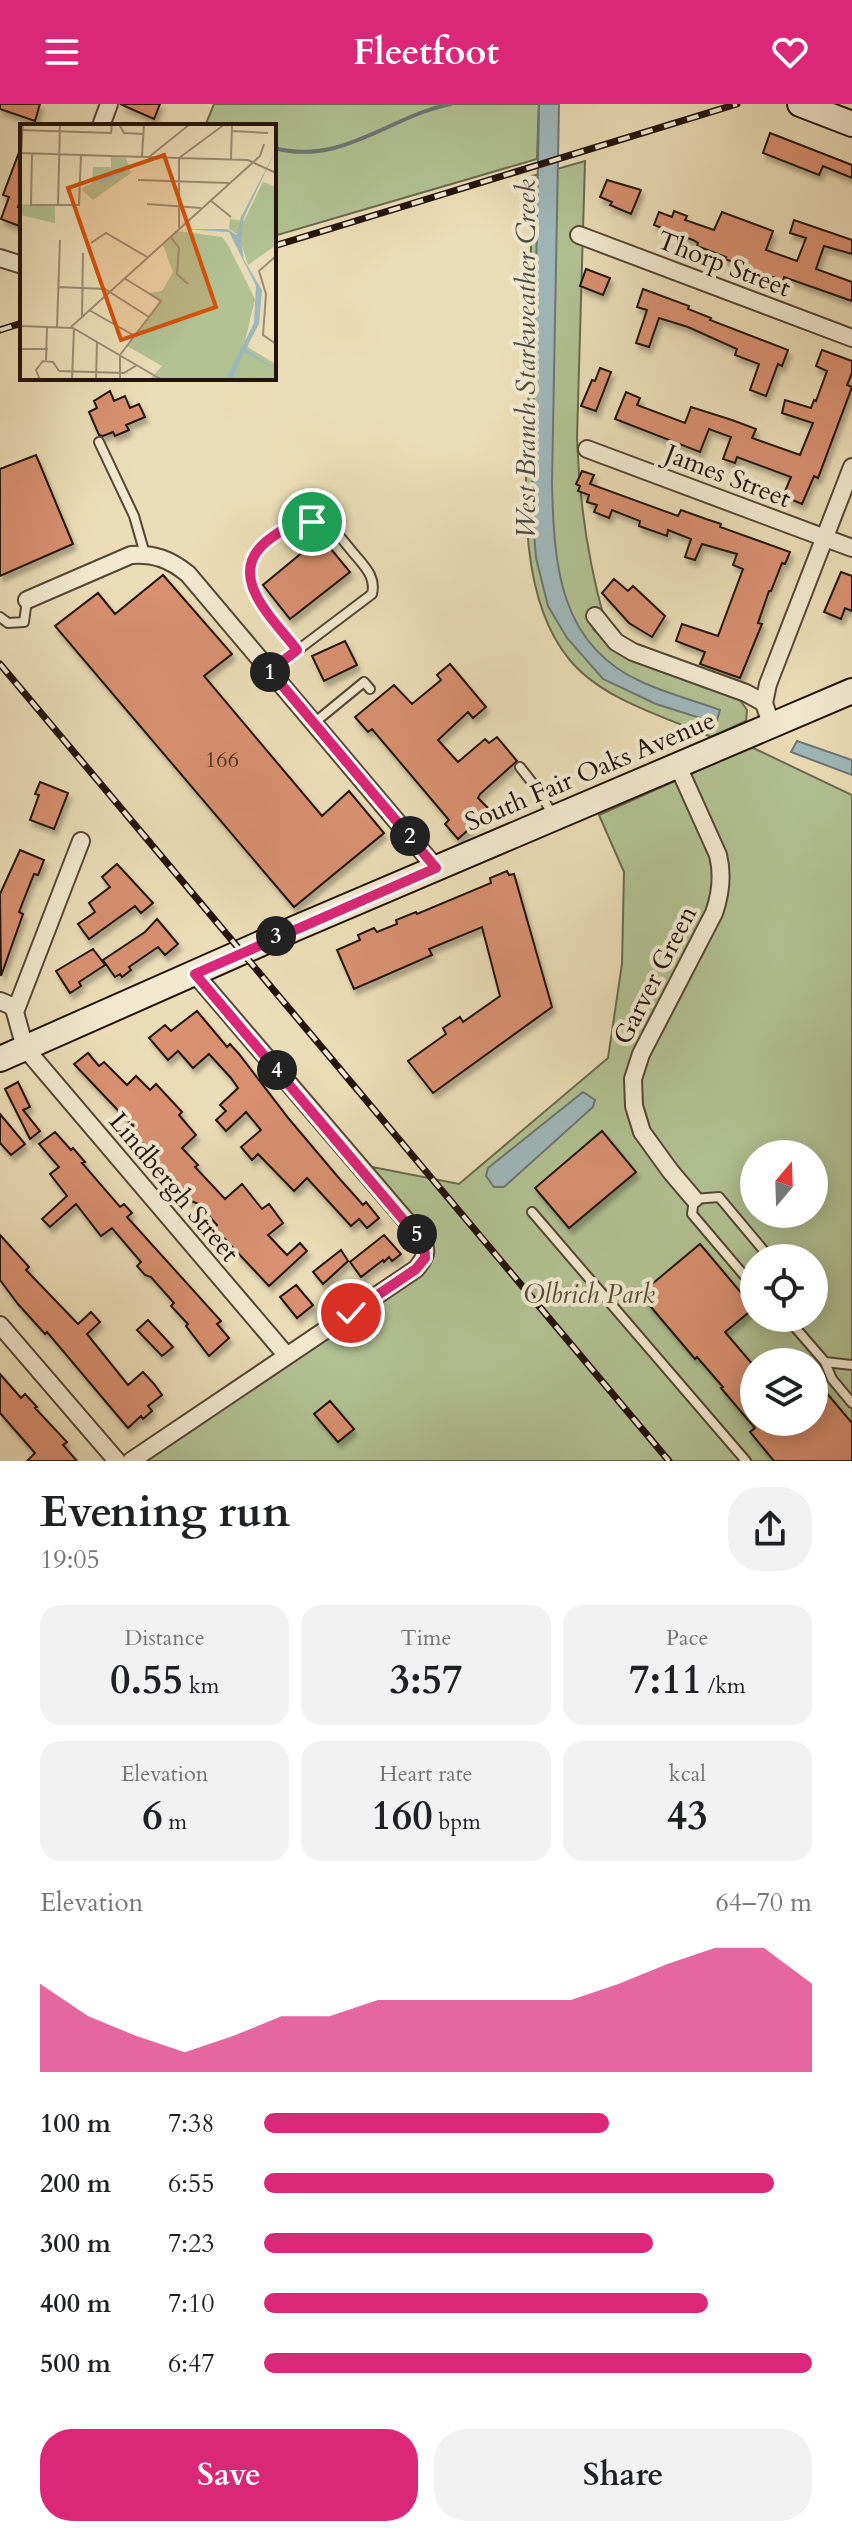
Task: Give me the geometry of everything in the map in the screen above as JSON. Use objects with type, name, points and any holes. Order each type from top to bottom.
[{"type":"street","points":[[102,124],[109,104]]},
{"type":"street","points":[[800,104],[852,124]]},
{"type":"street","name":"Thorp Street","points":[[579,235],[852,338]]},
{"type":"street","points":[[0,258],[20,264]]},
{"type":"street","name":"James Street","points":[[587,449],[852,548]]},
{"type":"street","points":[[768,714],[768,684],[852,467]]},
{"type":"street","points":[[27,600],[131,555],[153,556],[188,574],[436,868]]},
{"type":"street","points":[[595,616],[616,642],[633,652],[746,693],[768,714]]},
{"type":"street","name":"South Fair Oaks Avenue","points":[[0,1059],[677,764],[768,714],[852,691]]},
{"type":"street","name":"Garver Green","points":[[677,764],[718,855],[721,889],[714,913],[641,1054],[633,1092],[642,1132],[693,1206]]},
{"type":"street","points":[[15,1012],[81,841]]},
{"type":"street","points":[[131,1461],[416,1269],[426,1253],[421,1238],[195,974]]},
{"type":"street","points":[[0,1001],[12,1006],[25,1048]]},
{"type":"street","name":"Lindbergh Street","points":[[25,1048],[287,1356]]},
{"type":"street","points":[[0,1325],[117,1461]]},
{"type":"lane","points":[[99,442],[153,556]]},
{"type":"lane","points":[[270,671],[372,594],[373,586],[366,567],[333,529],[312,522],[297,522],[278,533],[257,550],[249,564],[248,580],[256,595],[297,650]]},
{"type":"lane","points":[[0,617],[8,623],[24,622],[27,600]]},
{"type":"lane","points":[[314,723],[364,682],[370,689]]},
{"type":"lane","points":[[520,767],[541,794],[553,817]]},
{"type":"lane","points":[[740,1268],[693,1206],[719,1197],[758,1244]]},
{"type":"lane","points":[[532,1212],[741,1460]]},
{"type":"lane","points":[[799,1332],[813,1348]]},
{"type":"lane","points":[[828,1362],[852,1365]]},
{"type":"lane","points":[[828,1369],[852,1403]]},
{"type":"green space","points":[[214,104],[539,104],[537,159],[276,235],[276,124],[206,124]]},
{"type":"green space","points":[[585,161],[577,438],[585,529],[604,618],[593,629],[618,651],[740,700],[747,710],[746,721],[711,737],[635,706],[598,686],[569,659],[551,630],[538,597],[531,561],[526,485],[532,176]]},
{"type":"green space","name":"Olbrich Park","points":[[751,747],[852,795],[852,1461],[131,1461],[426,1253],[357,1164],[459,1184],[608,1058],[622,964],[624,872],[599,815]]},
{"type":"water","points":[[539,104],[559,104],[552,483],[555,543],[566,600],[594,648],[615,667],[653,687],[720,710],[716,723],[656,704],[603,679],[567,638],[548,606],[536,558],[532,508]]},
{"type":"water","points":[[797,741],[852,760],[852,775],[791,752]]},
{"type":"water","points":[[583,1092],[595,1100],[593,1107],[504,1187],[494,1187],[486,1176],[488,1168]]},
{"type":"building","points":[[0,104],[40,104],[35,121],[0,109]]},
{"type":"building","points":[[120,104],[160,104],[154,119]]},
{"type":"building","points":[[770,133],[852,165],[852,178],[823,166],[819,175],[763,153]]},
{"type":"building","points":[[20,150],[20,226],[1,219],[9,197],[3,195]]},
{"type":"building","points":[[607,180],[641,190],[631,214],[600,197]]},
{"type":"building","points":[[674,211],[687,216],[685,220],[714,230],[722,212],[773,231],[766,250],[797,261],[806,238],[790,233],[794,220],[852,240],[852,254],[824,246],[816,269],[852,282],[852,301],[784,277],[783,281],[725,259],[697,246],[698,243],[693,240],[654,225],[659,212],[672,217]]},
{"type":"building","points":[[586,269],[610,278],[603,295],[580,286]]},
{"type":"building","points":[[643,289],[689,306],[688,309],[710,320],[788,350],[782,366],[778,364],[766,396],[750,390],[759,364],[735,355],[737,349],[688,327],[659,318],[649,347],[636,343],[647,310],[637,307]]},
{"type":"building","points":[[822,350],[852,361],[852,373],[847,385],[852,387],[818,478],[814,476],[802,504],[783,496],[791,477],[737,457],[735,463],[723,459],[731,437],[709,429],[700,452],[615,419],[626,392],[640,398],[637,405],[685,423],[691,407],[732,420],[756,429],[752,438],[800,455],[813,423],[782,413],[785,400],[811,408],[816,401],[827,371],[816,366]]},
{"type":"building","points":[[600,368],[611,372],[596,411],[581,406]]},
{"type":"building","points":[[110,391],[114,401],[125,396],[130,408],[139,404],[145,417],[126,425],[129,430],[115,436],[113,432],[103,436],[99,435],[89,412],[97,408],[94,401]]},
{"type":"building","points":[[36,455],[73,544],[0,576],[0,469]]},
{"type":"building","points":[[582,471],[594,475],[590,484],[678,516],[681,510],[790,552],[769,591],[758,623],[762,624],[740,678],[700,664],[705,652],[676,641],[682,624],[718,636],[743,569],[733,565],[737,554],[702,544],[695,560],[685,557],[691,539],[668,530],[667,536],[639,526],[640,521],[612,510],[609,518],[594,512],[597,505],[587,502],[589,495],[578,491],[580,486],[576,484]]},
{"type":"building","points":[[321,537],[350,572],[290,619],[263,585]]},
{"type":"building","points":[[841,572],[852,576],[852,611],[845,608],[841,619],[824,612]]},
{"type":"building","points":[[163,575],[232,654],[204,676],[322,816],[349,791],[384,833],[294,907],[55,626],[98,593],[115,614]]},
{"type":"building","points":[[614,579],[628,591],[633,586],[665,616],[652,637],[629,623],[602,593]]},
{"type":"building","points":[[345,641],[357,665],[324,681],[312,656]]},
{"type":"building","points":[[450,664],[486,707],[473,718],[468,712],[438,740],[458,762],[485,739],[489,743],[497,737],[517,761],[480,794],[478,798],[490,810],[458,839],[445,824],[449,820],[372,729],[368,732],[355,717],[394,685],[412,704],[441,680],[437,675]]},
{"type":"building","points":[[40,782],[68,793],[54,829],[30,820]]},
{"type":"building","points":[[20,850],[44,860],[38,875],[34,874],[19,912],[23,914],[1,976],[0,894]]},
{"type":"building","points":[[117,864],[153,903],[141,913],[135,906],[89,939],[78,924],[95,912],[89,903],[110,887],[102,877]]},
{"type":"building","points":[[507,871],[509,875],[514,874],[552,1007],[433,1093],[408,1061],[446,1034],[443,1028],[460,1017],[463,1022],[500,996],[482,927],[429,949],[432,955],[354,989],[337,950],[360,940],[358,935],[397,924],[396,920],[491,883],[490,878]]},
{"type":"building","points":[[157,919],[178,944],[165,955],[158,947],[129,967],[131,970],[122,977],[120,974],[115,977],[103,960],[145,932]]},
{"type":"building","points":[[93,949],[105,965],[79,982],[81,986],[70,993],[56,971]]},
{"type":"building","points":[[197,1011],[227,1047],[230,1044],[239,1054],[338,1177],[379,1218],[367,1228],[359,1219],[351,1226],[307,1178],[294,1191],[258,1154],[252,1160],[241,1147],[261,1130],[246,1112],[226,1131],[216,1120],[226,1111],[220,1105],[238,1088],[209,1054],[193,1068],[178,1051],[168,1060],[149,1038],[165,1025],[171,1031]]},
{"type":"building","points":[[88,1053],[99,1066],[104,1062],[127,1085],[136,1076],[150,1090],[156,1084],[182,1112],[179,1115],[196,1135],[182,1148],[198,1165],[195,1167],[225,1199],[242,1184],[262,1209],[269,1204],[283,1223],[268,1235],[287,1255],[300,1243],[307,1251],[269,1286],[214,1227],[217,1225],[199,1204],[191,1201],[141,1142],[138,1145],[129,1135],[133,1131],[132,1125],[74,1064]]},
{"type":"building","points":[[18,1082],[30,1107],[23,1110],[40,1131],[30,1139],[5,1089]]},
{"type":"building","points":[[0,1114],[25,1144],[11,1155],[0,1143]]},
{"type":"building","points":[[602,1131],[636,1172],[569,1228],[535,1188]]},
{"type":"building","points":[[55,1132],[71,1150],[73,1148],[120,1207],[124,1204],[132,1213],[127,1217],[221,1321],[217,1324],[229,1338],[209,1356],[186,1326],[188,1324],[171,1306],[174,1303],[137,1266],[141,1262],[112,1228],[101,1236],[76,1204],[50,1227],[42,1219],[67,1196],[50,1174],[59,1167],[39,1144]]},
{"type":"building","points":[[0,1235],[29,1267],[26,1270],[78,1324],[91,1312],[100,1322],[87,1334],[128,1385],[143,1372],[154,1384],[162,1395],[148,1406],[152,1411],[143,1419],[141,1416],[128,1428],[47,1332],[45,1334],[18,1304],[0,1280]]},
{"type":"building","points":[[384,1235],[401,1254],[392,1261],[389,1257],[383,1260],[361,1277],[350,1262]]},
{"type":"building","points":[[700,1244],[740,1291],[740,1320],[725,1332],[740,1350],[740,1410],[723,1387],[640,1294]]},
{"type":"building","points":[[341,1250],[348,1261],[323,1284],[313,1272]]},
{"type":"building","points":[[296,1285],[313,1305],[297,1318],[280,1297]]},
{"type":"building","points":[[148,1320],[173,1347],[162,1356],[137,1330]]},
{"type":"building","points":[[0,1374],[21,1398],[25,1394],[37,1407],[67,1442],[63,1445],[77,1461],[27,1461],[35,1453],[0,1413]]},
{"type":"building","points":[[828,1395],[852,1423],[852,1461],[774,1461],[753,1436],[828,1436]]},
{"type":"building","points":[[330,1401],[354,1429],[338,1442],[314,1414]]},
{"type":"waterway","points":[[276,148],[299,152],[344,145],[407,118],[451,104]]},
{"type":"railway","points":[[276,245],[737,104]]},
{"type":"railway","points":[[0,330],[20,324]]},
{"type":"railway","points":[[0,664],[669,1461]]},
{"type":"route","points":[[312,522],[297,522],[278,533],[257,550],[249,564],[248,580],[256,595],[297,650],[270,671],[436,868],[195,974],[424,1244],[425,1258],[416,1269],[351,1313]]},
{"type":"water label","name":"West Branch Starkweather Creek","points":[[526,359]]}]
